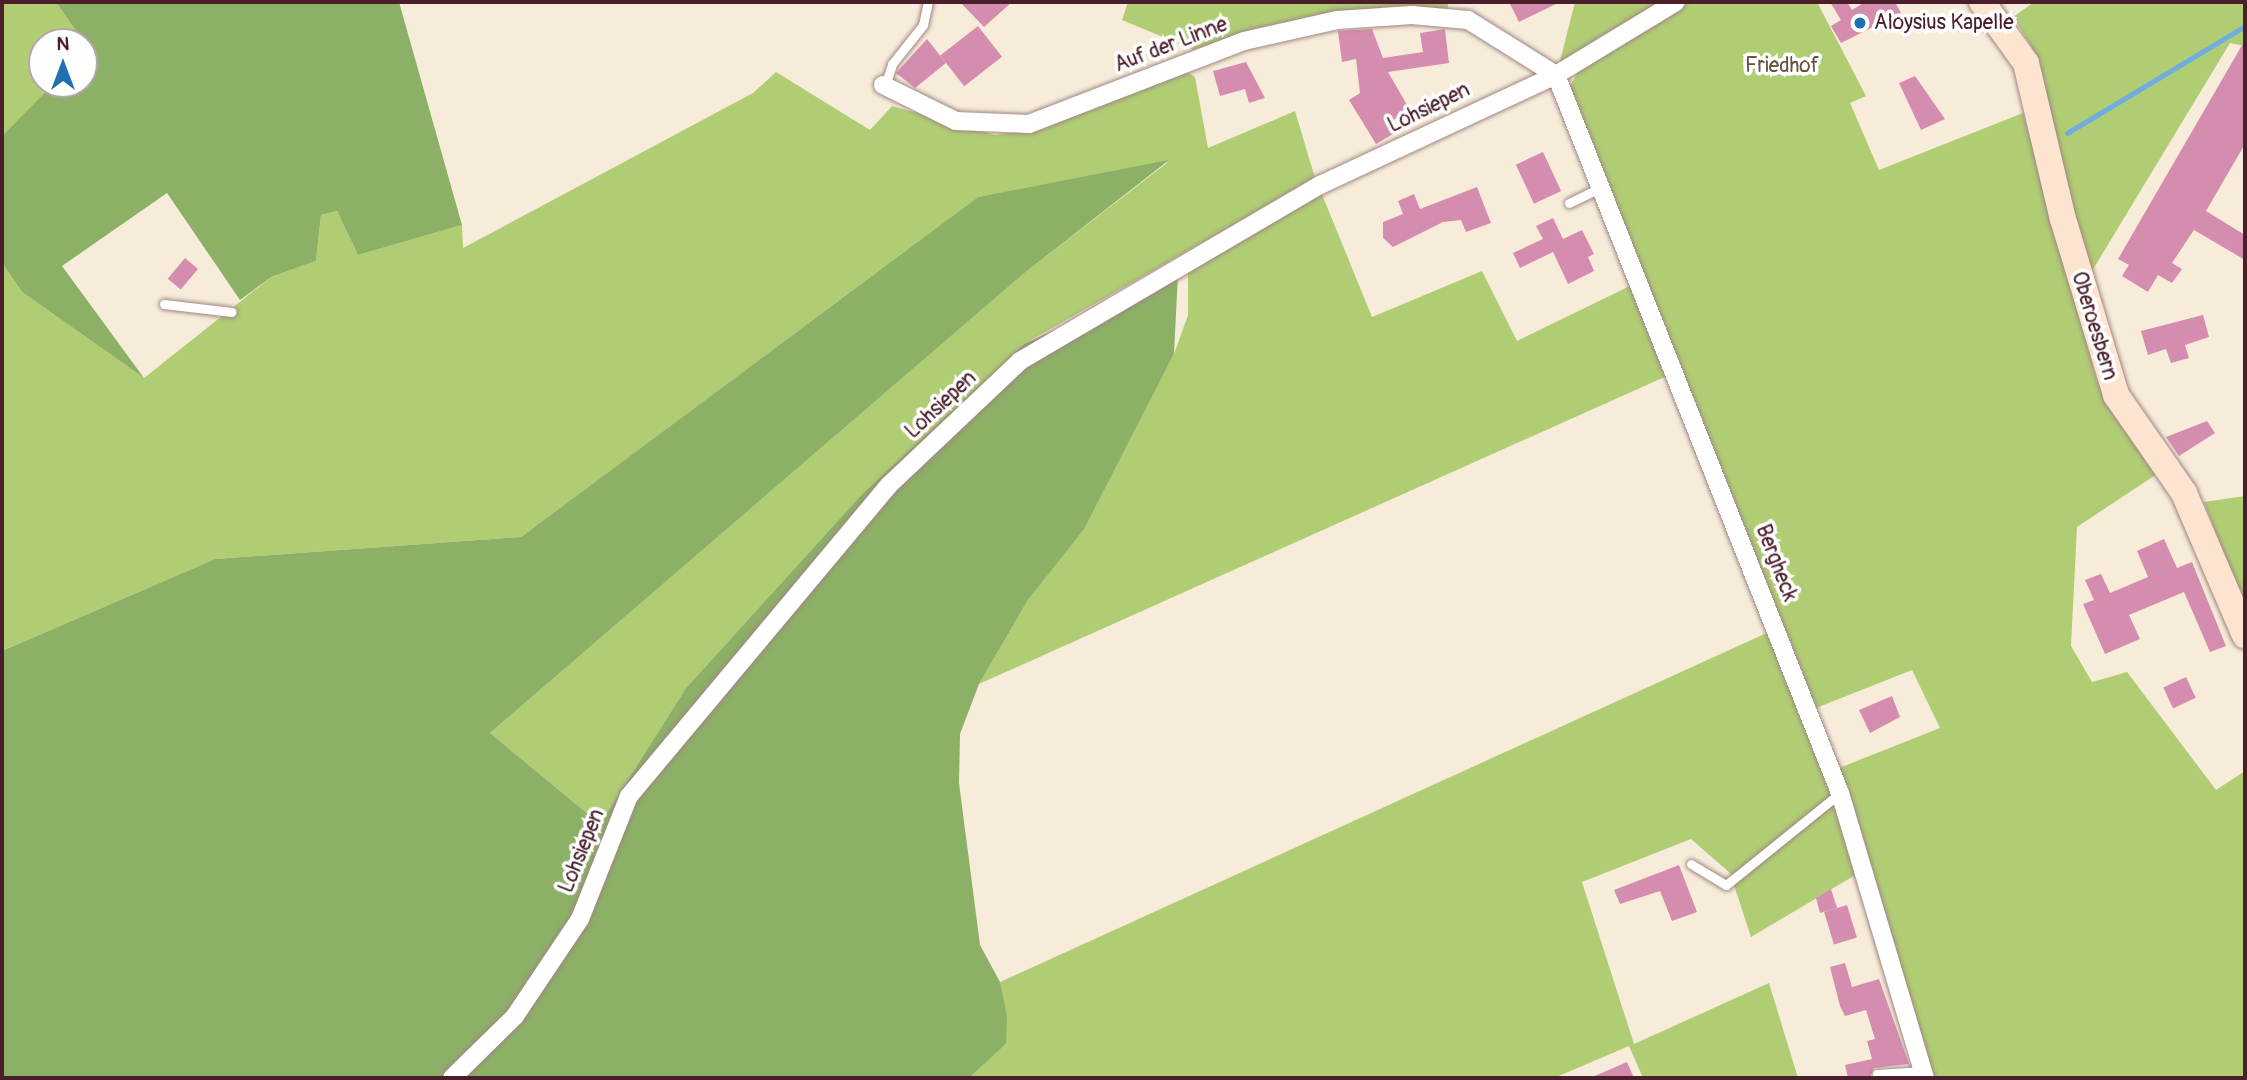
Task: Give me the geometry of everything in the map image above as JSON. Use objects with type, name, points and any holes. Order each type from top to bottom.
[{"type":"street","name":"Lohsiepen","points":[[452,1078],[515,1016],[580,919],[629,796],[889,485],[1020,360],[1320,185],[1556,75],[1676,2]]},
{"type":"street","name":"Oberoesbern","points":[[1982,2],[2026,62],[2063,219],[2116,394],[2184,493],[2245,635]]},
{"type":"street","name":"Auf der Linne","points":[[884,85],[956,121],[1029,124],[1244,41],[1337,20],[1412,15],[1468,20],[1556,75]]},
{"type":"street","name":"Bergheck","points":[[1556,75],[1600,188],[1688,394],[1840,793],[1924,1074]]},
{"type":"lane","points":[[884,85],[892,64],[923,25],[928,2]]},
{"type":"lane","points":[[1569,202],[1600,188]]},
{"type":"lane","points":[[164,304],[232,312]]},
{"type":"lane","points":[[1691,864],[1726,885],[1840,793]]},
{"type":"lane","points":[[1877,1074],[1924,1074]]},
{"type":"green space","points":[[2,2],[56,2],[74,28],[28,28],[28,98],[39,98],[2,136]]},
{"type":"green space","points":[[56,2],[399,2],[462,225],[358,255],[337,211],[321,215],[316,261],[271,277],[240,300],[167,193],[62,266],[144,378],[22,292],[2,263],[2,136],[39,98],[98,98],[98,28],[74,28]]},
{"type":"green space","points":[[1128,2],[1448,2],[1448,9],[1336,12],[1252,29],[1194,50],[1122,20]]},
{"type":"green space","points":[[1575,2],[1662,2],[1559,65]]},
{"type":"green space","name":"Friedhof","points":[[1687,2],[1817,2],[1866,96],[1850,103],[1879,170],[2023,113],[2097,381],[2157,474],[2077,527],[2071,646],[2092,682],[2127,672],[2216,790],[2245,771],[2245,1078],[1931,1078],[1839,768],[1940,728],[1912,670],[1816,708],[1569,89],[1580,67]]},
{"type":"green space","points":[[2034,2],[2245,2],[2245,46],[2230,43],[2089,276],[2032,47],[2013,17]]},
{"type":"green space","points":[[1182,69],[1195,77],[1208,148],[1295,111],[1315,178],[1024,344],[862,494],[686,688],[600,824],[490,733],[1022,275],[1168,162],[978,197],[521,537],[215,559],[2,651],[2,263],[22,292],[144,378],[271,277],[316,261],[321,215],[337,211],[358,255],[462,225],[463,248],[753,93],[776,72],[870,130],[892,106],[995,135],[1038,129]]},
{"type":"green space","points":[[1169,160],[1022,275],[490,733],[600,824],[686,688],[862,494],[1024,344],[1178,273],[1174,354],[1084,529],[1028,600],[979,684],[960,734],[959,783],[980,945],[1000,982],[1007,1016],[1006,1044],[969,1078],[2,1078],[2,651],[215,559],[521,537],[978,197]]},
{"type":"green space","points":[[1321,192],[1372,317],[1482,271],[1517,341],[1632,285],[1669,375],[979,684],[1028,600],[1084,528],[1174,354],[1188,315],[1188,272]]},
{"type":"green space","points":[[2245,496],[2245,609],[2204,502]]},
{"type":"green space","points":[[1771,631],[1836,799],[1857,874],[1751,937],[1730,873],[1691,839],[1582,882],[1634,1044],[1769,983],[1798,1078],[1643,1078],[1629,1046],[1554,1078],[969,1078],[1006,1044],[1000,982]]},
{"type":"building","points":[[960,2],[1012,2],[984,27]]},
{"type":"building","points":[[1509,2],[1560,2],[1519,22]]},
{"type":"building","name":"Aloysius Kapelle","points":[[1830,2],[1847,2],[1852,10],[1865,2],[1895,2],[1901,13],[1841,43],[1831,26],[1841,20]]},
{"type":"building","points":[[978,26],[1002,57],[964,86],[940,56]]},
{"type":"building","points":[[1372,29],[1383,58],[1423,52],[1420,33],[1445,29],[1449,63],[1388,72],[1410,110],[1392,121],[1398,131],[1376,144],[1349,100],[1360,93],[1356,59],[1342,62],[1338,31]]},
{"type":"building","points":[[927,39],[946,63],[915,88],[896,73]]},
{"type":"building","points":[[2245,40],[2245,144],[2206,211],[2245,235],[2245,260],[2194,230],[2172,263],[2182,269],[2172,283],[2158,275],[2148,292],[2122,276],[2129,265],[2118,259]]},
{"type":"building","points":[[1246,62],[1265,98],[1249,103],[1245,89],[1220,96],[1213,71]]},
{"type":"building","points":[[1915,76],[1945,119],[1921,130],[1899,83]]},
{"type":"building","points":[[1543,152],[1561,191],[1534,204],[1516,165]]},
{"type":"building","points":[[1477,187],[1491,223],[1466,232],[1461,220],[1443,222],[1393,247],[1383,238],[1383,222],[1403,214],[1398,201],[1414,194],[1420,209]]},
{"type":"building","points":[[1553,218],[1563,239],[1582,230],[1594,254],[1588,257],[1594,271],[1568,284],[1553,252],[1520,268],[1513,253],[1543,239],[1536,226]]},
{"type":"building","points":[[185,258],[198,269],[181,290],[168,279]]},
{"type":"building","points":[[2203,315],[2209,337],[2185,345],[2189,358],[2171,363],[2166,349],[2148,355],[2141,331]]},
{"type":"building","points":[[2207,421],[2215,433],[2179,456],[2166,437]]},
{"type":"building","points":[[2164,539],[2177,568],[2192,562],[2226,646],[2210,652],[2184,592],[2129,615],[2140,639],[2105,654],[2083,604],[2094,600],[2085,580],[2101,574],[2110,593],[2148,577],[2137,551]]},
{"type":"building","points":[[2186,677],[2196,698],[2173,708],[2163,688]]},
{"type":"building","points":[[1892,696],[1900,717],[1870,733],[1859,710]]},
{"type":"building","points":[[1679,865],[1697,912],[1672,921],[1660,891],[1620,904],[1614,890]]},
{"type":"building","points":[[1831,889],[1837,908],[1820,913],[1816,898]]},
{"type":"building","points":[[1847,905],[1857,938],[1834,945],[1824,912]]},
{"type":"building","points":[[1845,963],[1852,987],[1879,979],[1909,1064],[1874,1068],[1870,1078],[1848,1078],[1845,1065],[1872,1059],[1867,1041],[1875,1039],[1866,1010],[1845,1016],[1840,1006],[1830,967]]},
{"type":"building","points":[[1627,1062],[1634,1078],[1590,1078]]},
{"type":"waterway","points":[[2067,133],[2245,26]]},
{"type":"place","name":"Aloysius Kapelle","points":[[1860,23]]}]
